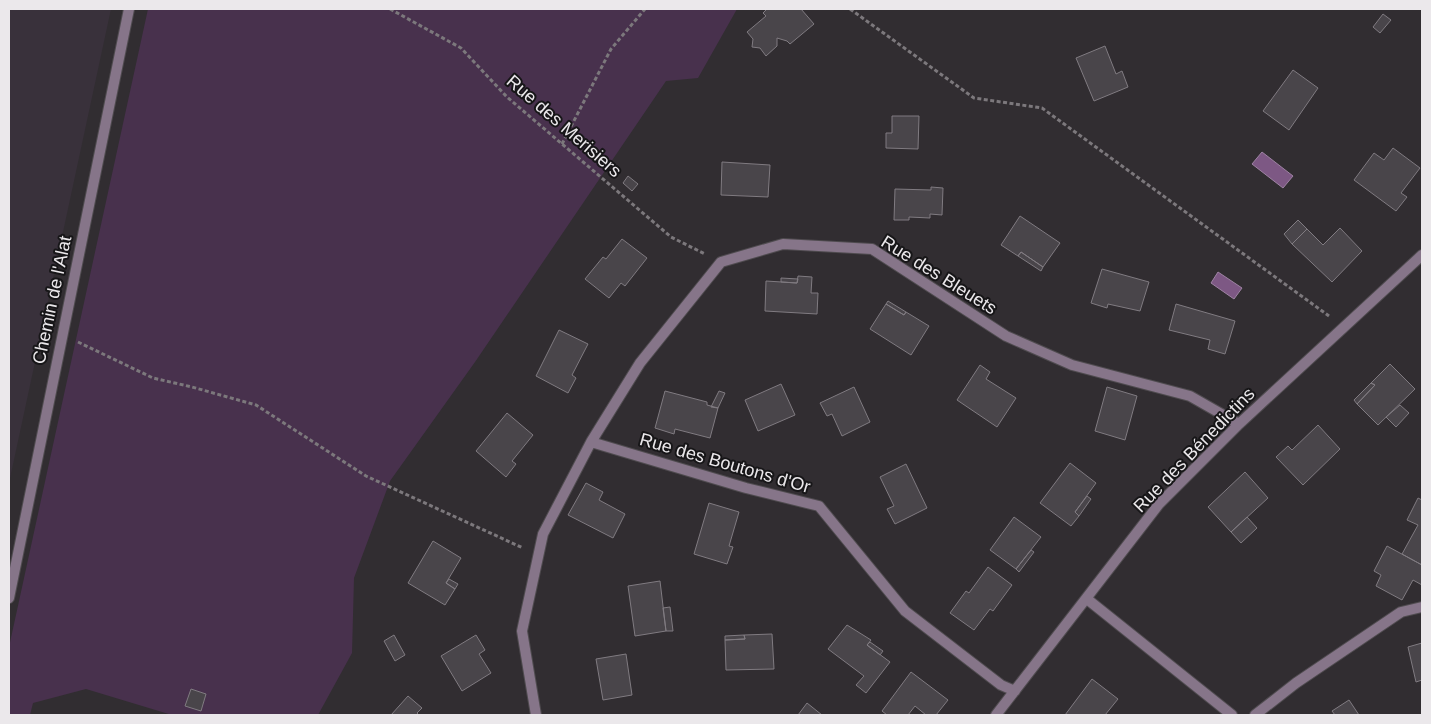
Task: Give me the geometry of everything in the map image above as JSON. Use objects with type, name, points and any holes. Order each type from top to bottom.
[{"type":"street","name":"Chemin de l'Alat","points":[[9,598],[129,9]]},
{"type":"street","name":"Rue des Bleuets","points":[[721,262],[783,244],[872,249],[1006,336],[1072,365],[1190,396],[1239,424]]},
{"type":"street","name":"Rue des Bénedictins","points":[[996,715],[1159,504],[1239,424],[1422,255]]},
{"type":"street","points":[[536,715],[522,632],[543,534],[591,442],[640,363],[721,262]]},
{"type":"street","name":"Rue des Boutons d'Or","points":[[591,442],[746,488],[820,506],[905,611],[1001,685],[1014,691]]},
{"type":"street","points":[[1087,599],[1232,715]]},
{"type":"street","points":[[1256,715],[1296,683],[1401,612],[1422,607]]},
{"type":"path","name":"Rue des Merisiers","points":[[390,9],[461,48],[507,98],[671,237],[721,262]]},
{"type":"path","points":[[562,144],[611,49],[645,9]]},
{"type":"path","points":[[850,9],[974,98],[1042,108],[1344,327]]},
{"type":"path","points":[[62,334],[153,378],[192,386],[256,405],[366,476],[538,556]]},
{"type":"shaded area","points":[[9,9],[111,9],[9,483]]},
{"type":"shaded area","points":[[148,9],[737,9],[698,78],[666,81],[475,362],[390,481],[354,578],[352,653],[318,715],[172,715],[86,689],[33,703],[30,715],[9,715],[9,647]]},
{"type":"shaded area","points":[[1262,152],[1293,176],[1283,188],[1252,164]]},
{"type":"shaded area","points":[[1218,272],[1242,288],[1234,299],[1211,283]]},
{"type":"building","points":[[767,9],[801,9],[814,24],[790,44],[777,38],[777,46],[766,56],[760,48],[752,47],[753,39],[747,32],[766,16],[763,13]]},
{"type":"building","points":[[1383,14],[1391,20],[1380,33],[1373,27]]},
{"type":"building","points":[[1105,46],[1116,74],[1122,71],[1128,87],[1094,101],[1076,58]]},
{"type":"building","points":[[1293,70],[1318,88],[1289,130],[1263,111]]},
{"type":"building","points":[[892,116],[919,116],[918,149],[886,148],[886,133],[892,133]]},
{"type":"building","points":[[1393,148],[1420,168],[1401,193],[1407,197],[1396,211],[1354,180],[1374,153],[1384,160]]},
{"type":"building","points":[[722,162],[770,165],[768,197],[721,195]]},
{"type":"building","points":[[628,176],[638,184],[632,191],[623,183]]},
{"type":"building","points":[[931,187],[943,188],[942,215],[930,214],[930,218],[909,217],[909,220],[894,220],[895,189],[931,190]]},
{"type":"building","points":[[1020,216],[1060,243],[1043,267],[1021,252],[1018,256],[1001,245]]},
{"type":"building","points":[[1298,220],[1307,229],[1292,244],[1284,234]]},
{"type":"building","points":[[1340,228],[1362,251],[1332,282],[1292,244],[1307,229],[1323,245]]},
{"type":"building","points":[[622,239],[647,258],[625,286],[621,283],[609,298],[585,279],[603,257],[606,259]]},
{"type":"building","points":[[1021,252],[1043,267],[1041,271],[1018,256]]},
{"type":"building","points":[[1102,269],[1149,282],[1140,311],[1108,304],[1107,308],[1091,303]]},
{"type":"building","points":[[798,276],[812,277],[811,293],[818,293],[817,314],[765,311],[766,281],[797,283]]},
{"type":"building","points":[[781,278],[798,279],[797,283],[781,282]]},
{"type":"building","points":[[888,301],[906,312],[904,315],[886,304]]},
{"type":"building","points":[[886,304],[904,315],[906,312],[929,326],[911,355],[870,329]]},
{"type":"building","points":[[1176,304],[1235,321],[1225,354],[1208,349],[1210,340],[1169,330]]},
{"type":"building","points":[[559,330],[588,344],[572,375],[576,378],[568,393],[536,376]]},
{"type":"building","points":[[1390,364],[1415,389],[1378,425],[1357,404],[1375,385],[1371,383]]},
{"type":"building","points":[[980,365],[990,372],[986,379],[1016,398],[997,427],[957,400]]},
{"type":"building","points":[[1371,383],[1375,385],[1357,404],[1354,400]]},
{"type":"building","points":[[781,384],[795,415],[758,431],[745,400]]},
{"type":"building","points":[[854,387],[870,422],[842,436],[832,414],[827,416],[820,403]]},
{"type":"building","points":[[1107,387],[1137,396],[1125,440],[1095,431]]},
{"type":"building","points":[[665,391],[707,402],[707,405],[718,408],[710,438],[675,429],[674,434],[655,428]]},
{"type":"building","points":[[719,391],[725,393],[718,408],[711,407]]},
{"type":"building","points":[[1400,405],[1409,413],[1396,427],[1386,417]]},
{"type":"building","points":[[507,413],[533,435],[512,461],[516,464],[506,477],[476,451]]},
{"type":"building","points":[[1318,425],[1340,449],[1303,485],[1276,457],[1288,446],[1292,450]]},
{"type":"building","points":[[1070,463],[1096,483],[1075,512],[1079,516],[1071,526],[1040,503]]},
{"type":"building","points":[[906,464],[927,508],[895,524],[887,509],[894,506],[880,477]]},
{"type":"building","points":[[1245,472],[1268,498],[1231,532],[1208,507]]},
{"type":"building","points":[[586,483],[603,492],[599,500],[625,514],[613,538],[568,515]]},
{"type":"building","points":[[1087,496],[1091,499],[1079,516],[1075,512]]},
{"type":"building","points":[[1418,498],[1422,500],[1422,565],[1402,554],[1418,525],[1407,520]]},
{"type":"building","points":[[709,503],[739,512],[729,546],[733,547],[727,564],[694,554]]},
{"type":"building","points":[[1014,517],[1041,537],[1016,569],[990,550]]},
{"type":"building","points":[[1247,517],[1257,528],[1241,543],[1231,532]]},
{"type":"building","points":[[433,541],[461,558],[446,583],[455,589],[445,605],[408,583]]},
{"type":"building","points":[[1387,546],[1422,565],[1422,585],[1413,580],[1402,600],[1376,586],[1381,575],[1374,571]]},
{"type":"building","points":[[1031,550],[1034,552],[1019,572],[1016,569]]},
{"type":"building","points":[[988,567],[1012,585],[993,611],[990,609],[974,630],[950,613],[966,591],[969,593]]},
{"type":"building","points":[[449,579],[458,584],[455,589],[446,583]]},
{"type":"building","points":[[660,581],[666,631],[635,636],[628,586]]},
{"type":"building","points":[[670,607],[673,631],[666,631],[663,608]]},
{"type":"building","points":[[847,625],[871,640],[867,645],[890,662],[866,693],[856,685],[864,676],[828,649]]},
{"type":"building","points":[[772,634],[774,669],[726,670],[725,640],[745,639],[744,635]]},
{"type":"building","points":[[394,635],[405,655],[395,661],[384,641]]},
{"type":"building","points":[[476,635],[485,650],[479,654],[491,673],[462,691],[441,656]]},
{"type":"building","points":[[744,635],[745,639],[725,640],[725,636]]},
{"type":"building","points":[[870,642],[883,651],[880,655],[867,645]]},
{"type":"building","points":[[1422,643],[1422,680],[1416,682],[1408,647]]},
{"type":"building","points":[[626,654],[632,695],[603,700],[596,659]]},
{"type":"building","points":[[911,672],[948,700],[936,715],[926,715],[915,706],[908,715],[887,715],[882,711]]},
{"type":"building","points":[[1092,679],[1118,699],[1105,715],[1065,715]]},
{"type":"building","points":[[191,689],[206,694],[201,711],[185,706]]},
{"type":"building","points":[[408,696],[422,708],[417,713],[419,715],[391,715]]},
{"type":"building","points":[[1349,700],[1359,715],[1335,715],[1332,711]]},
{"type":"building","points":[[807,703],[822,715],[798,715]]}]
